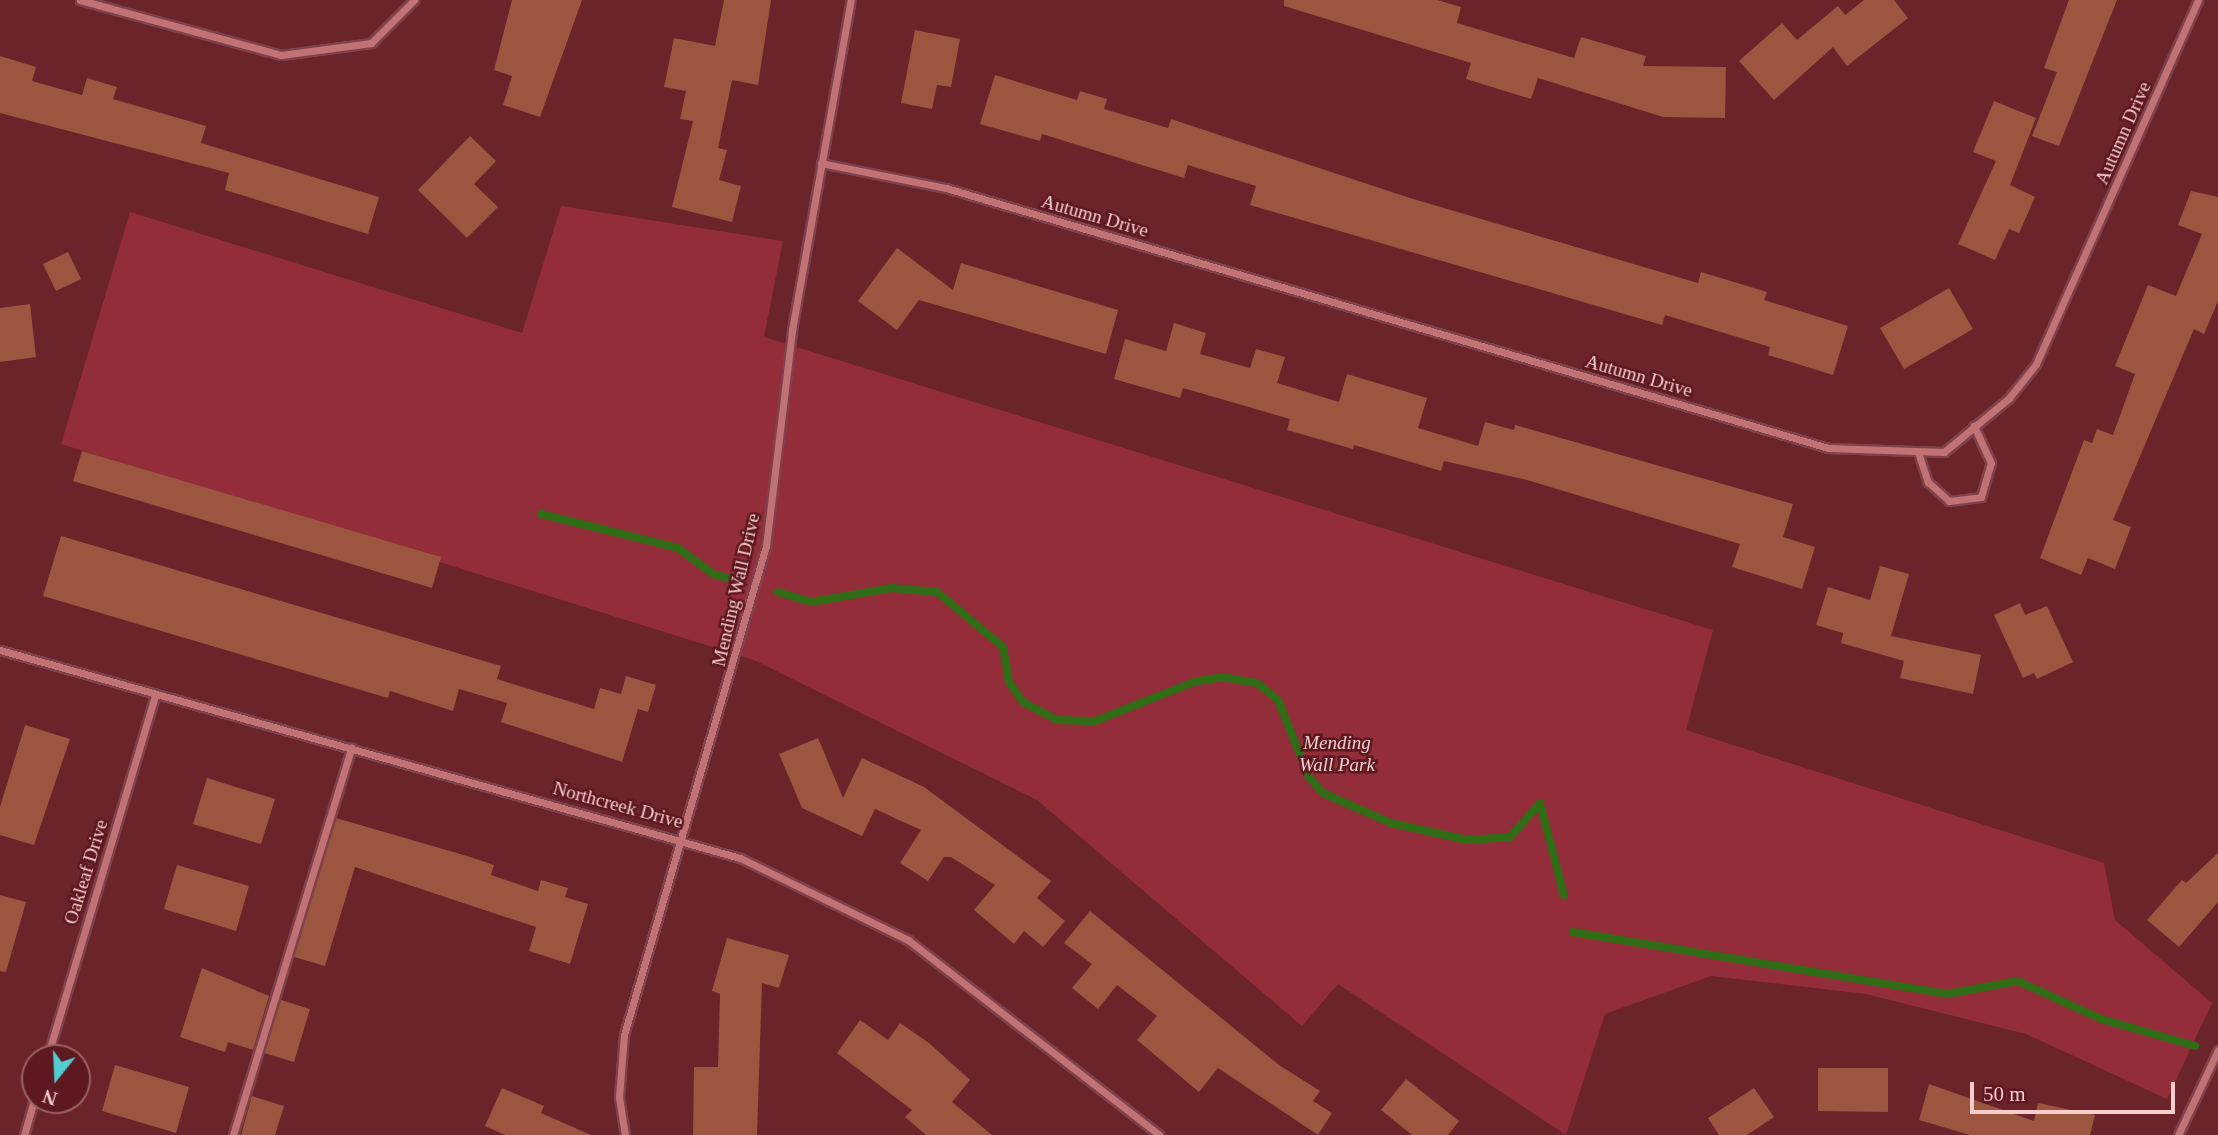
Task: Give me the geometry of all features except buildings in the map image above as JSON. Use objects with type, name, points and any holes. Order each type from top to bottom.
[{"type":"street","points":[[80,0],[281,55],[371,43],[414,0]]},
{"type":"street","name":"Mending Wall Drive","points":[[625,1135],[619,1097],[625,1035],[684,840],[766,546],[792,330],[851,0]]},
{"type":"street","name":"Autumn Drive","points":[[821,163],[946,188],[1828,448],[1944,452],[2017,389],[2047,346],[2198,0]]},
{"type":"street","points":[[1918,452],[1928,482],[1949,501],[1981,497],[1991,463],[1974,426]]},
{"type":"street","name":"Northcreek Drive","points":[[0,650],[684,840],[797,883],[908,940],[1159,1135]]},
{"type":"street","name":"Oakleaf Drive","points":[[51,1044],[155,695]]},
{"type":"street","points":[[233,1135],[352,748]]},
{"type":"street","points":[[2178,1135],[2218,1050]]},
{"type":"street","points":[[23,1135],[30,1114]]},
{"type":"green space","name":"Mending Wall Park","points":[[561,206],[783,241],[764,337],[1713,630],[1686,730],[2104,863],[2115,920],[2212,1003],[2167,1099],[2026,1034],[1866,994],[1711,976],[1605,1014],[1566,1135],[1338,984],[1302,1026],[1037,800],[754,660],[61,444],[130,212],[522,333]]},
{"type":"waterway","points":[[541,514],[678,548],[713,574],[735,580]]},
{"type":"waterway","points":[[778,592],[811,602],[891,588],[937,592],[1003,647],[1009,682],[1023,702],[1057,720],[1095,721],[1194,682],[1222,677],[1257,683],[1278,700],[1309,777],[1323,793],[1391,823],[1467,840],[1510,837],[1540,803],[1564,895]]},
{"type":"waterway","points":[[1573,932],[1947,994],[2018,981],[2101,1019],[2195,1046]]}]
